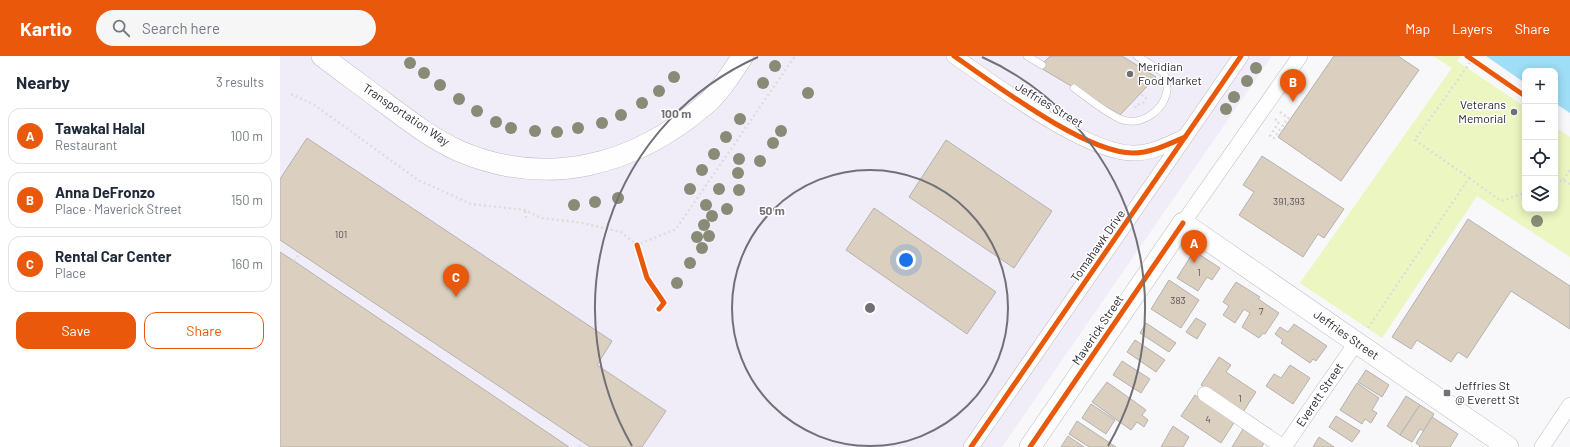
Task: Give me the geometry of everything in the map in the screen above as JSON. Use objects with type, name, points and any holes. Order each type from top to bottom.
[{"type":"main road","name":"Transportation Way","points":[[322,56],[411,122],[458,150],[487,161],[518,167],[550,169],[580,167],[612,160],[640,148],[668,133],[707,103],[743,56]]},
{"type":"main road","name":"Jeffries Street","points":[[1183,224],[1361,337],[1508,447]]},
{"type":"main road","name":"Maverick Street","points":[[1030,447],[1183,224]]},
{"type":"street","name":"Jeffries Street","points":[[954,56],[1064,129],[1111,150],[1125,153],[1144,152],[1185,137]]},
{"type":"street","name":"Tomahawk Drive","points":[[971,447],[1240,56]]},
{"type":"street","name":"Maverick Street","points":[[1183,224],[1300,56]]},
{"type":"street","name":"Everett Street","points":[[1284,447],[1361,337]]},
{"type":"street","points":[[1205,394],[1284,447]]},
{"type":"street","points":[[1542,447],[1570,405]]},
{"type":"lane","points":[[1027,56],[1042,65]]},
{"type":"lane","points":[[1074,88],[1096,104],[1121,119],[1138,121],[1153,115],[1162,104],[1167,91],[1164,73],[1137,56]]},
{"type":"path","points":[[291,94],[313,104],[418,180],[471,204],[525,210],[541,218],[577,222],[622,232],[636,245],[676,229],[795,56]]},
{"type":"path","points":[[1467,56],[1479,64]]},
{"type":"path","points":[[1472,60],[1415,140],[1501,200],[1522,194]]},
{"type":"path","points":[[1275,119],[1279,122],[1270,136],[1274,138],[1289,119],[1280,112]]},
{"type":"path","points":[[1558,182],[1563,180],[1570,170]]},
{"type":"path","points":[[1361,337],[1469,178]]},
{"type":"path","points":[[1563,180],[1570,184]]},
{"type":"path","points":[[525,210],[527,221]]},
{"type":"path","points":[[294,261],[300,253]]},
{"type":"path","points":[[579,447],[583,442]]},
{"type":"shaded area","points":[[280,56],[1272,56],[1002,447],[280,447]]},
{"type":"green space","points":[[1433,56],[1460,56],[1457,61],[1522,105],[1522,212],[1558,212],[1558,129],[1570,137],[1570,257],[1477,196],[1382,338],[1300,283],[1452,68]]},
{"type":"water","points":[[1486,56],[1570,56],[1570,113],[1558,105],[1558,68],[1522,68],[1522,81]]},
{"type":"building","points":[[1050,56],[1122,56],[1156,77],[1120,115],[1039,67]]},
{"type":"building","points":[[1334,56],[1398,56],[1419,70],[1341,181],[1278,137]]},
{"type":"building","points":[[307,138],[612,341],[597,365],[666,411],[642,447],[590,447],[280,240],[280,179]]},
{"type":"building","points":[[946,140],[1052,211],[1014,268],[909,197]]},
{"type":"building","points":[[1262,156],[1344,209],[1324,238],[1318,234],[1303,257],[1239,215],[1254,192],[1243,185]]},
{"type":"building","points":[[874,208],[996,292],[967,334],[846,250]]},
{"type":"building","points":[[1468,219],[1570,286],[1570,329],[1511,291],[1467,358],[1458,352],[1451,362],[1417,340],[1411,349],[1392,337]]},
{"type":"building","points":[[1194,251],[1220,268],[1212,280],[1207,277],[1198,291],[1177,278]]},
{"type":"building","points":[[280,252],[294,261],[569,447],[280,447]]},
{"type":"building","points":[[1169,280],[1199,300],[1181,328],[1151,309]]},
{"type":"building","points":[[1236,282],[1260,297],[1258,299],[1279,313],[1265,334],[1263,333],[1259,338],[1242,327],[1250,313],[1244,309],[1235,323],[1223,315],[1229,306],[1223,302]]},
{"type":"building","points":[[1196,318],[1206,324],[1197,339],[1186,332]]},
{"type":"building","points":[[1146,323],[1176,343],[1169,352],[1140,333]]},
{"type":"building","points":[[1294,324],[1327,346],[1316,361],[1313,359],[1310,363],[1281,343],[1283,340],[1275,334],[1280,327],[1288,332]]},
{"type":"building","points":[[1135,340],[1165,360],[1156,372],[1127,352]]},
{"type":"building","points":[[1219,357],[1231,365],[1226,372],[1256,392],[1243,412],[1201,385]]},
{"type":"building","points":[[1122,361],[1150,379],[1141,393],[1113,375]]},
{"type":"building","points":[[1290,365],[1310,378],[1293,404],[1266,386],[1274,374],[1281,378]]},
{"type":"building","points":[[1366,370],[1389,385],[1382,397],[1358,382]]},
{"type":"building","points":[[1107,382],[1146,410],[1142,415],[1148,420],[1144,427],[1137,422],[1131,430],[1092,402]]},
{"type":"building","points":[[1357,383],[1379,398],[1372,410],[1377,413],[1371,423],[1365,419],[1362,424],[1340,410]]},
{"type":"building","points":[[1195,395],[1235,421],[1221,443],[1181,416]]},
{"type":"building","points":[[1406,396],[1420,405],[1400,435],[1387,426]]},
{"type":"building","points":[[1091,404],[1115,420],[1106,434],[1082,418]]},
{"type":"building","points":[[1420,405],[1434,414],[1424,431],[1420,429],[1412,442],[1400,435]]},
{"type":"building","points":[[1336,416],[1360,431],[1352,442],[1329,427]]},
{"type":"building","points":[[1432,417],[1458,434],[1450,447],[1419,447],[1420,446],[1416,443]]},
{"type":"building","points":[[1077,421],[1116,447],[1089,447],[1069,434]]},
{"type":"building","points":[[1173,426],[1189,437],[1183,447],[1161,447]]},
{"type":"building","points":[[1243,429],[1264,443],[1262,447],[1232,447]]},
{"type":"building","points":[[1068,436],[1084,447],[1061,447]]},
{"type":"building","points":[[1319,437],[1334,447],[1313,447]]},
{"type":"cycle path","points":[[954,56],[1016,99],[1066,130],[1091,142],[1113,150],[1140,153],[1160,148],[1185,137]]},
{"type":"cycle path","points":[[971,447],[1241,56]]},
{"type":"cycle path","points":[[1467,56],[1522,94]]},
{"type":"cycle path","points":[[1030,447],[1183,223]]},
{"type":"cycle path","points":[[637,245],[647,278],[664,303],[659,309]]},
{"type":"place","name":"Meridian Food Market","points":[[1130,74]]},
{"type":"place","name":"Anna DeFronzo","points":[[1293,102]]},
{"type":"place","name":"Veterans Memorial","points":[[1514,112]]},
{"type":"place","name":"Tawakal Halal","points":[[1194,263]]},
{"type":"place","name":"Rental Car Center","points":[[456,297]]},
{"type":"place","name":"Jeffries St @ Everett St","points":[[1447,393]]}]
